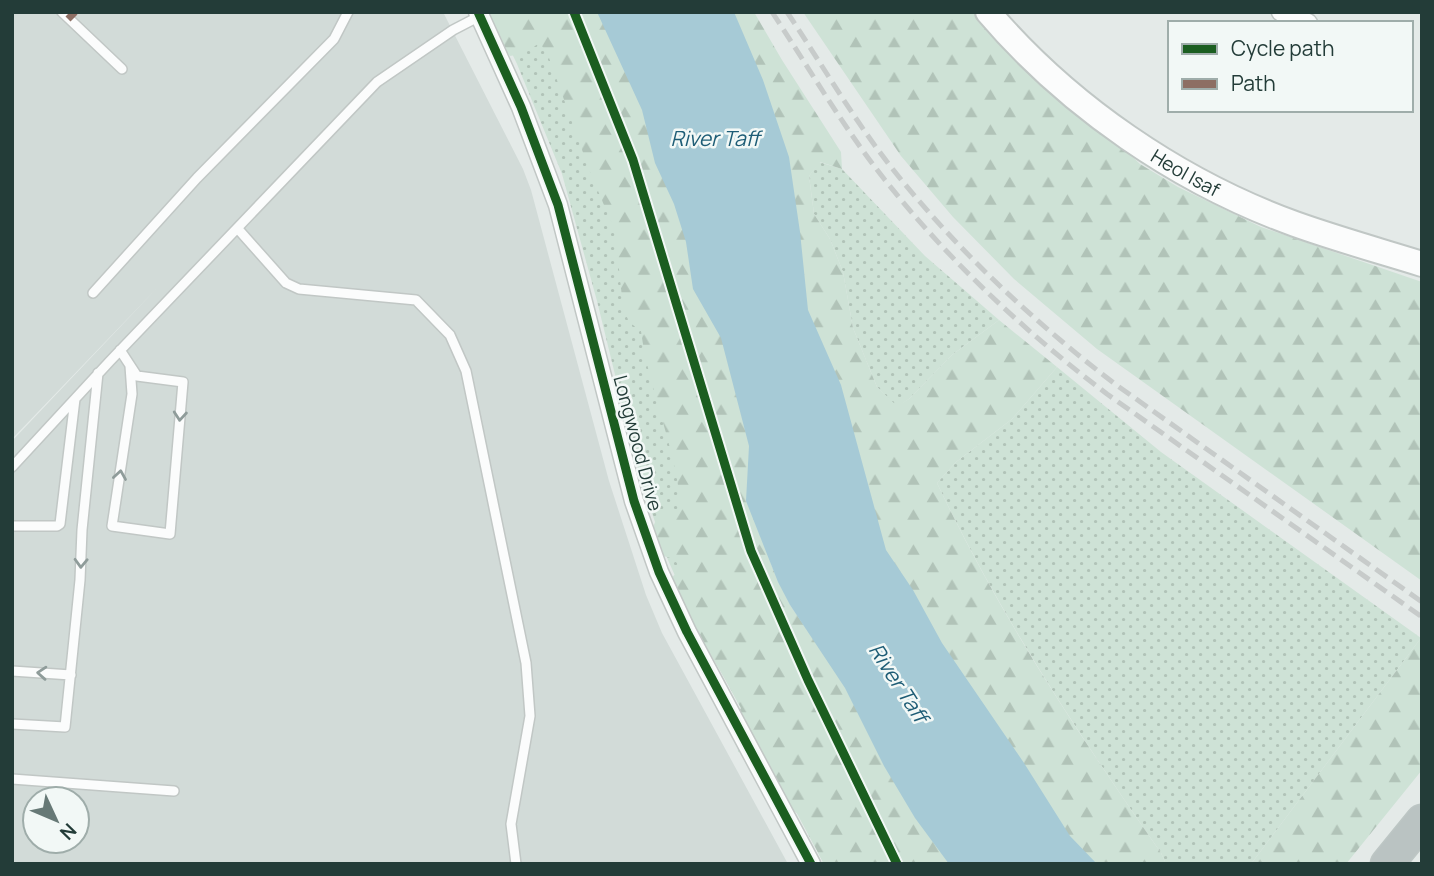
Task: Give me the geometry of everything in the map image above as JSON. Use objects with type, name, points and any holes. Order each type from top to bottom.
[{"type":"highway","points":[[1387,864],[1422,821]]},
{"type":"main road","name":"Heol Isaf","points":[[988,12],[1009,37],[1061,86],[1151,153],[1244,202],[1293,223],[1422,264]]},
{"type":"street","points":[[1281,12],[1303,21]]},
{"type":"street","name":"Longwood Drive","points":[[479,14],[521,107],[558,205],[634,501],[659,572],[687,632],[811,864]]},
{"type":"lane","points":[[62,12],[122,69]]},
{"type":"lane","points":[[93,293],[197,178],[334,38],[348,12]]},
{"type":"lane","points":[[12,467],[120,350],[377,82],[479,14]]},
{"type":"lane","points":[[237,229],[286,283],[299,289],[416,300],[450,335],[466,371],[526,663],[530,716],[511,824],[516,864]]},
{"type":"lane","points":[[120,350],[131,366],[137,376],[183,382],[170,534],[112,526],[132,394],[131,366]]},
{"type":"lane","points":[[12,724],[65,727],[99,373]]},
{"type":"lane","points":[[12,526],[60,524],[75,398]]},
{"type":"lane","points":[[12,671],[71,675]]},
{"type":"lane","points":[[12,779],[174,791]]},
{"type":"shaded area","points":[[12,12],[443,12],[523,169],[531,190],[609,481],[646,595],[662,633],[788,864],[12,864],[12,441],[158,287],[12,439]]},
{"type":"green space","points":[[478,12],[620,12],[619,49],[666,170],[749,412],[771,565],[790,605],[968,864],[824,864],[798,814],[787,806],[757,754],[738,752],[736,716],[741,708],[670,579],[681,569],[674,559],[660,555],[652,530],[657,517],[676,509],[681,510],[674,465],[641,331],[629,322],[623,307],[615,231],[590,172],[548,55],[540,43],[521,54],[510,56]]},
{"type":"green space","points":[[492,12],[597,12],[746,501],[790,605],[824,864],[700,632],[668,560],[641,481],[597,301],[562,174],[517,64]]},
{"type":"green space","points":[[720,12],[754,12],[841,152],[842,169],[820,162],[809,176],[814,214],[830,239],[843,272],[853,328],[877,387],[897,406],[909,399],[952,355],[999,320],[1057,367],[1012,419],[956,462],[937,483],[1014,627],[1070,719],[1166,864],[1062,864],[872,535]]},
{"type":"green space","points":[[803,12],[979,12],[1140,164],[1178,187],[1261,227],[1422,282],[1422,581],[1097,349],[1014,279],[953,217],[901,156]]},
{"type":"green space","points":[[819,162],[842,169],[925,256],[999,320],[952,355],[909,399],[897,407],[877,387],[853,328],[843,272],[830,239],[814,214],[809,176]]},
{"type":"green space","points":[[1057,367],[1161,452],[1421,638],[1251,864],[1166,864],[1070,719],[1014,627],[937,483],[956,462],[1012,419]]},
{"type":"green space","points":[[1421,638],[1422,770],[1346,864],[1251,864]]},
{"type":"water","name":"River Taff","points":[[597,12],[734,12],[763,80],[789,157],[808,310],[841,385],[886,550],[913,590],[942,643],[1070,836],[1097,864],[949,864],[915,818],[884,766],[845,688],[790,605],[778,582],[746,501],[749,446],[721,338],[693,289],[686,242],[674,204],[655,163],[642,110]]},
{"type":"railway","points":[[772,12],[885,180],[935,239],[989,294],[1047,346],[1107,394],[1422,617]]},
{"type":"railway","points":[[787,12],[880,153],[945,230],[999,285],[1055,336],[1115,384],[1422,602]]},
{"type":"marked path","points":[[68,19],[75,12]]},
{"type":"cycle path","points":[[478,12],[521,107],[558,205],[634,501],[659,572],[687,632],[811,864]]},
{"type":"cycle path","points":[[574,12],[633,160],[751,551],[808,680],[897,864]]}]
